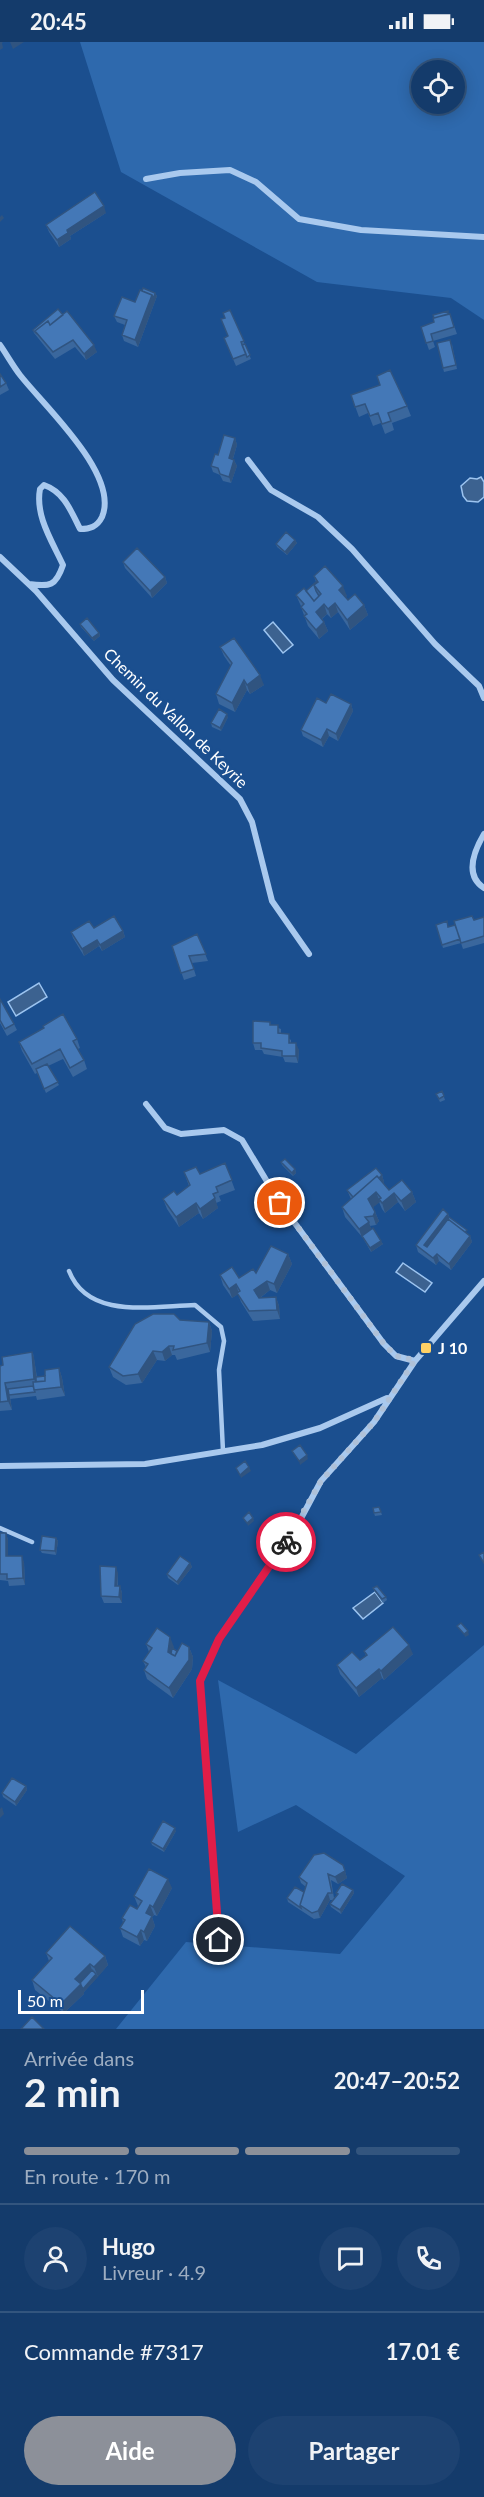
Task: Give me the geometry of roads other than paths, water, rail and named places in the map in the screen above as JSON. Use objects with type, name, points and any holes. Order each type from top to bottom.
[{"type":"street","points":[[146,179],[180,173],[230,170],[256,182],[299,219],[361,230],[484,237]]},
{"type":"street","points":[[0,345],[19,374],[93,464],[104,490],[105,509],[99,523],[90,529],[80,529],[67,503],[54,489],[44,485],[40,489],[38,501],[41,518],[63,565],[59,579],[52,584],[44,586],[28,584]]},
{"type":"street","points":[[248,460],[271,490],[318,517],[352,549],[435,644],[479,686],[484,698]]},
{"type":"street","name":"Chemin du Vallon de Keyrie","points":[[0,557],[28,584],[113,680],[240,800],[252,822],[272,902],[309,954]]},
{"type":"street","points":[[484,834],[474,852],[472,867],[475,881],[484,888]]},
{"type":"street","points":[[146,1104],[165,1128],[181,1134],[224,1130],[242,1140],[280,1203],[384,1344],[396,1356],[415,1360]]},
{"type":"street","points":[[219,1940],[200,1681],[219,1639],[298,1524],[321,1481],[374,1422],[415,1360],[484,1281]]},
{"type":"street","points":[[0,1466],[145,1464],[223,1451],[288,1439],[388,1398]]},
{"type":"lane","points":[[69,1271],[74,1283],[94,1300],[111,1306],[195,1305],[221,1327],[224,1341],[219,1370],[223,1451]]},
{"type":"lane","points":[[0,1528],[32,1542]]},
{"type":"place","name":"J 10","points":[[426,1348]]}]
